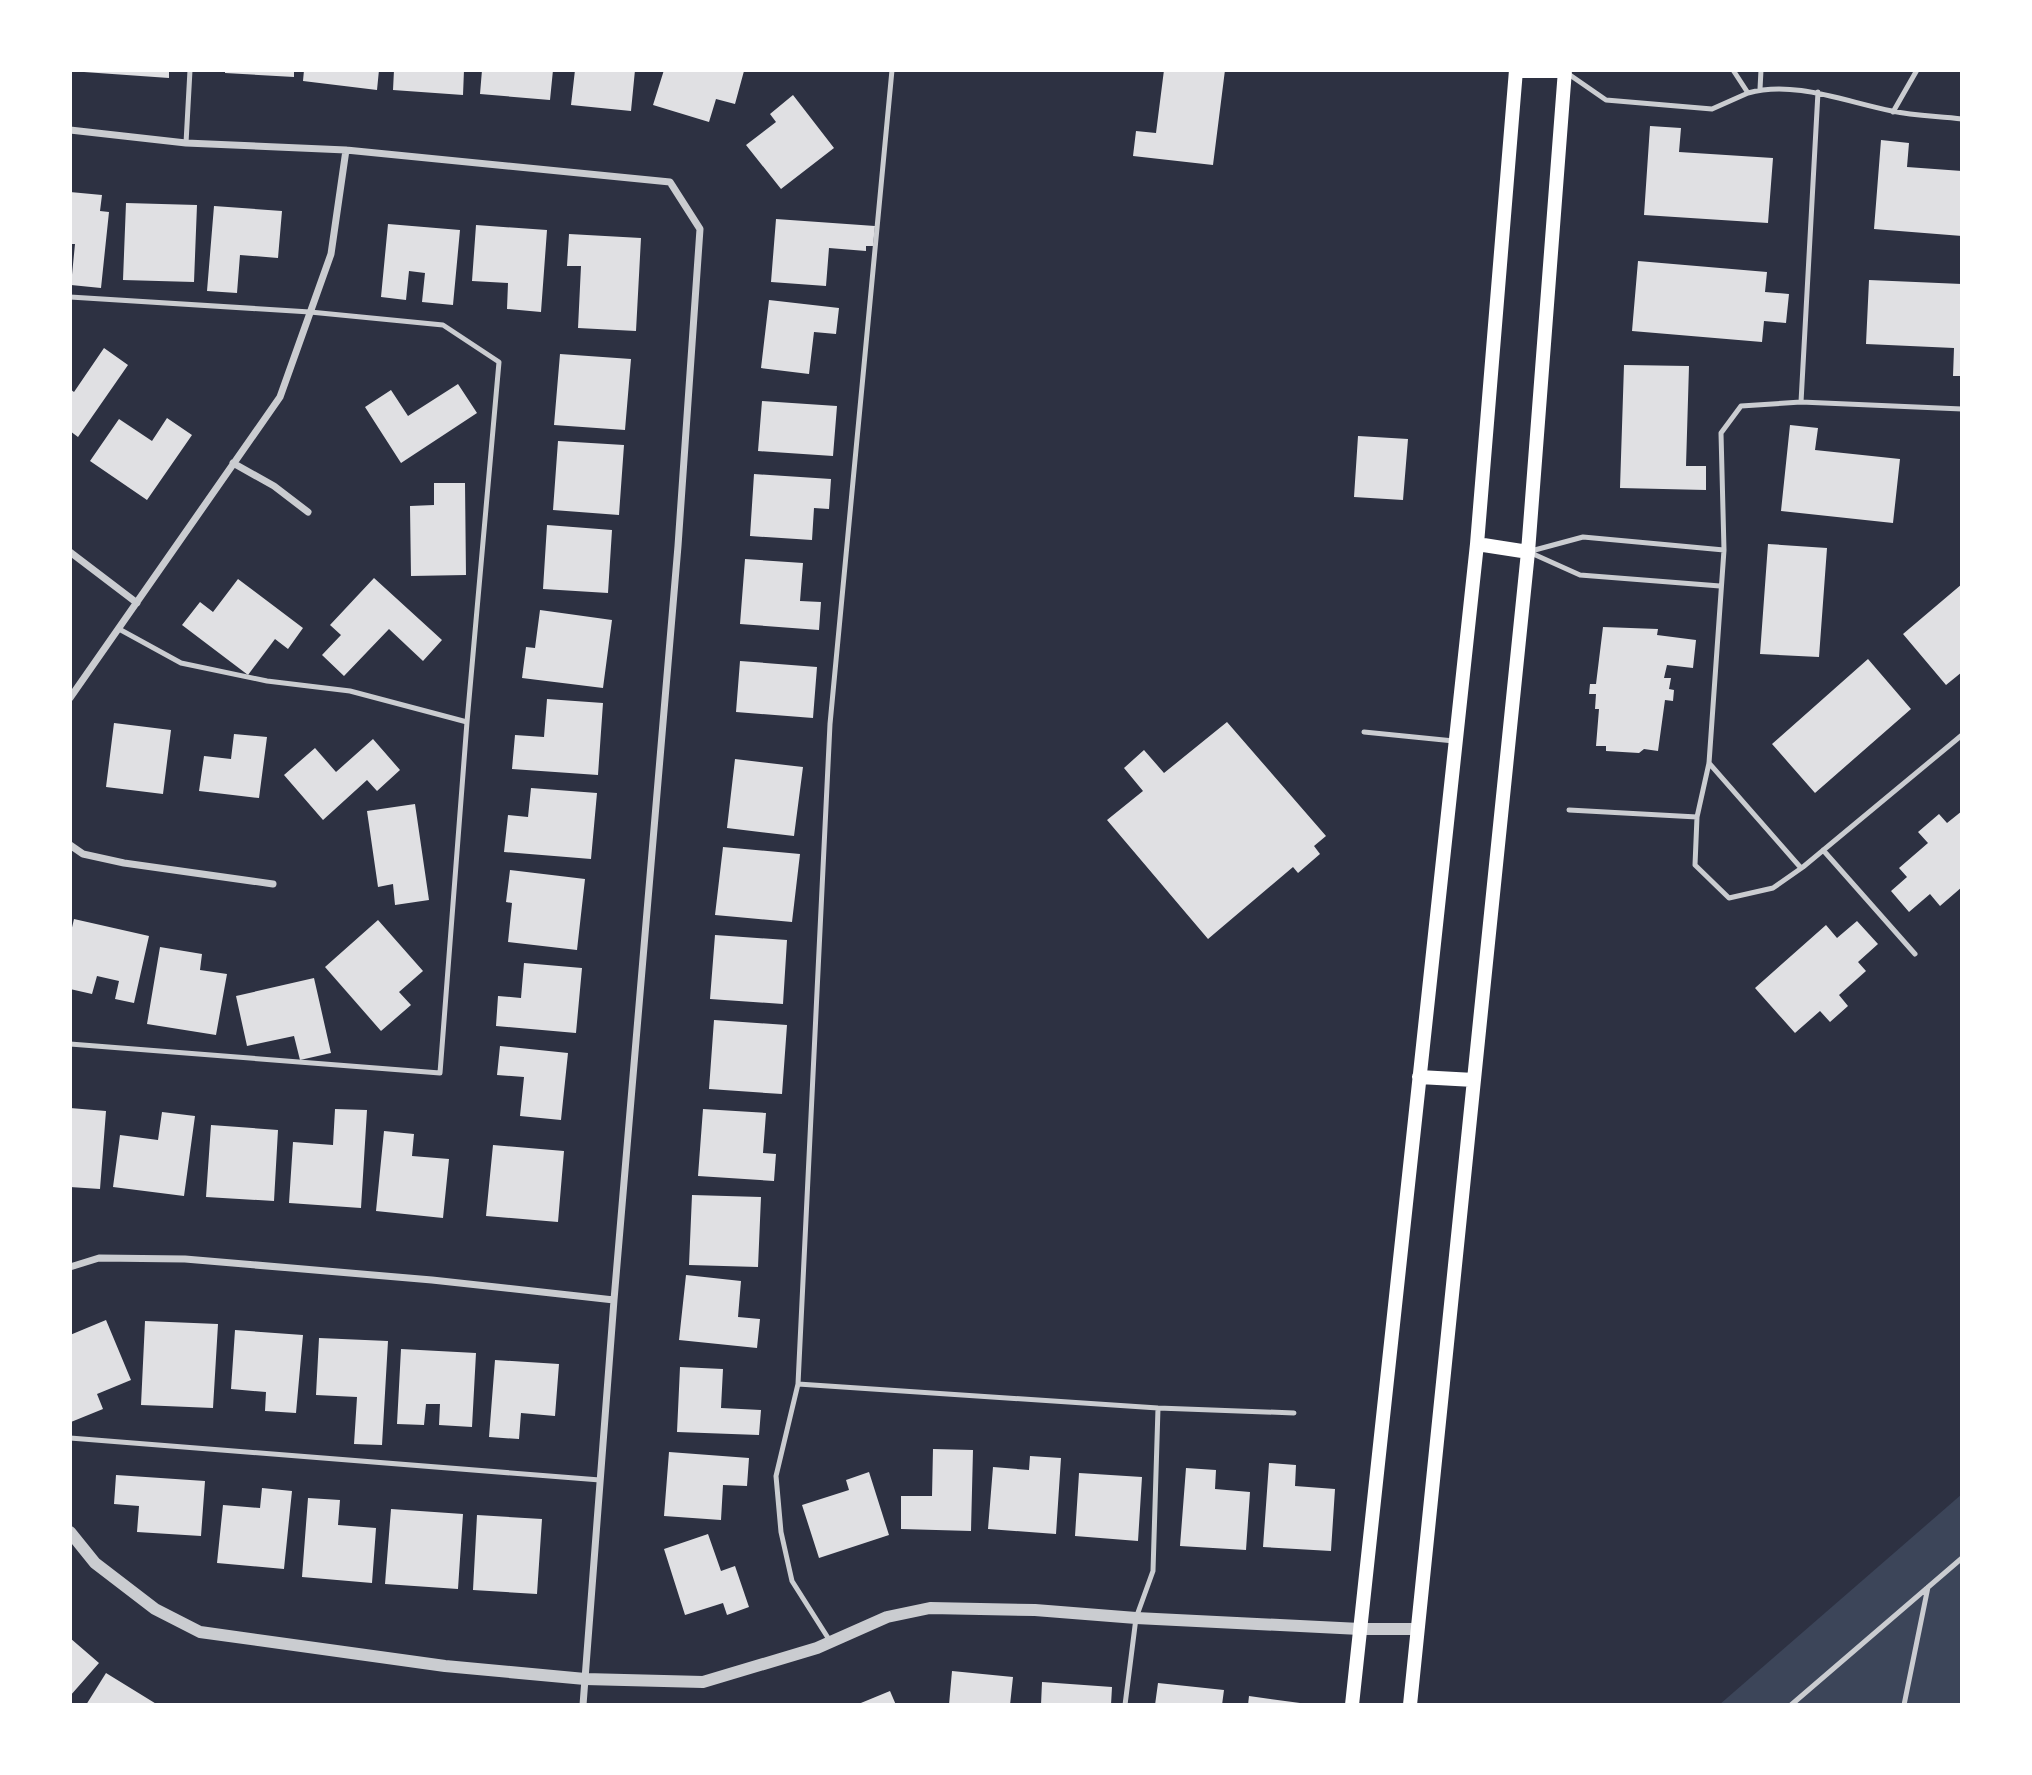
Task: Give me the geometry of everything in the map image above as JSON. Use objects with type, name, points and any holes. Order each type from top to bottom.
[{"type":"main road","points":[[1352,1705],[1478,544],[1516,71],[1566,70],[1528,551],[1410,1705]]},
{"type":"main road","points":[[1478,544],[1528,551]]},
{"type":"main road","points":[[1419,1077],[1474,1080]]},
{"type":"street","points":[[70,130],[186,143],[346,150],[670,182],[700,229],[678,547],[614,1300],[583,1705]]},
{"type":"street","points":[[70,698],[280,397],[331,254],[346,150]]},
{"type":"street","points":[[233,463],[274,486],[308,513]]},
{"type":"street","points":[[70,552],[137,603]]},
{"type":"street","points":[[70,845],[83,854],[124,863],[273,884]]},
{"type":"street","points":[[70,1267],[99,1258],[185,1259],[432,1279],[614,1300]]},
{"type":"street","points":[[70,1532],[95,1563],[155,1609],[200,1632],[445,1666],[585,1679],[703,1682],[830,1642],[887,1617],[930,1608],[1035,1610],[1136,1619],[1418,1629]]},
{"type":"lane","points":[[186,143],[190,70]]},
{"type":"lane","points":[[830,1642],[792,1581],[781,1532],[776,1476],[798,1384],[830,724],[892,70]]},
{"type":"lane","points":[[1566,70],[1606,100],[1712,109],[1760,89],[1818,92],[1893,111],[1962,119]]},
{"type":"lane","points":[[1733,70],[1748,93]]},
{"type":"lane","points":[[1760,89],[1761,70]]},
{"type":"lane","points":[[1893,111],[1917,70]]},
{"type":"lane","points":[[1801,402],[1818,92]]},
{"type":"lane","points":[[70,297],[310,312],[443,325],[499,362],[467,722],[440,1073],[70,1044]]},
{"type":"lane","points":[[1962,409],[1801,402],[1741,406],[1721,433],[1724,550],[1709,764],[1698,817],[1695,865],[1729,898],[1773,888],[1962,735]]},
{"type":"lane","points":[[1528,551],[1583,537],[1724,550]]},
{"type":"lane","points":[[1528,551],[1580,575],[1720,586]]},
{"type":"lane","points":[[119,629],[181,663],[267,681],[350,691],[467,722]]},
{"type":"lane","points":[[1364,732],[1457,741]]},
{"type":"lane","points":[[1709,764],[1801,868]]},
{"type":"lane","points":[[1569,810],[1698,817]]},
{"type":"lane","points":[[1823,850],[1915,954]]},
{"type":"lane","points":[[798,1384],[1158,1408],[1294,1413]]},
{"type":"lane","points":[[1125,1705],[1136,1619],[1153,1571],[1158,1408]]},
{"type":"lane","points":[[70,1438],[600,1480]]},
{"type":"lane","points":[[1791,1705],[1962,1558]]},
{"type":"lane","points":[[1904,1705],[1928,1587]]},
{"type":"shaded area","points":[[1962,1494],[1962,1705],[1719,1705]]},
{"type":"building","points":[[169,70],[169,78],[84,72]]},
{"type":"building","points":[[225,70],[294,70],[294,77],[225,73]]},
{"type":"building","points":[[304,70],[379,70],[377,90],[303,81]]},
{"type":"building","points":[[394,70],[464,70],[463,95],[393,90]]},
{"type":"building","points":[[482,70],[553,70],[550,100],[480,94]]},
{"type":"building","points":[[575,70],[635,70],[631,111],[571,105]]},
{"type":"building","points":[[664,70],[744,71],[735,104],[716,99],[709,122],[653,105]]},
{"type":"building","points":[[1164,70],[1225,70],[1213,165],[1133,156],[1136,131],[1156,133]]},
{"type":"building","points":[[793,95],[834,148],[781,189],[746,145],[776,122],[770,114]]},
{"type":"building","points":[[1650,126],[1681,128],[1679,152],[1773,158],[1768,223],[1644,215]]},
{"type":"building","points":[[1881,140],[1909,143],[1907,167],[1962,171],[1962,236],[1874,229]]},
{"type":"building","points":[[70,192],[102,195],[100,211],[109,212],[101,288],[71,285],[75,244],[70,244]]},
{"type":"building","points":[[126,203],[197,205],[194,282],[123,280]]},
{"type":"building","points":[[214,206],[282,211],[278,258],[240,255],[237,293],[207,291]]},
{"type":"building","points":[[776,219],[875,226],[873,246],[866,246],[866,251],[829,248],[826,286],[771,282]]},
{"type":"building","points":[[388,224],[460,230],[453,305],[422,302],[425,273],[409,271],[406,300],[381,297]]},
{"type":"building","points":[[476,225],[547,230],[541,312],[507,309],[508,283],[472,281]]},
{"type":"building","points":[[569,234],[641,238],[636,331],[578,328],[581,266],[567,266]]},
{"type":"building","points":[[1638,261],[1767,272],[1765,292],[1789,294],[1786,323],[1764,321],[1762,342],[1632,331]]},
{"type":"building","points":[[1869,280],[1962,284],[1962,376],[1953,376],[1954,348],[1866,344]]},
{"type":"building","points":[[769,300],[839,308],[836,334],[814,332],[809,374],[761,368]]},
{"type":"building","points":[[104,348],[128,365],[78,437],[70,431],[70,389],[74,392]]},
{"type":"building","points":[[560,354],[631,359],[625,430],[554,425]]},
{"type":"building","points":[[1624,365],[1689,366],[1686,466],[1706,466],[1706,490],[1620,488]]},
{"type":"building","points":[[458,384],[477,413],[401,463],[365,407],[391,390],[408,416]]},
{"type":"building","points":[[762,401],[837,406],[833,456],[758,451]]},
{"type":"building","points":[[167,418],[192,435],[147,500],[90,461],[119,419],[152,441]]},
{"type":"building","points":[[1790,425],[1818,428],[1815,450],[1900,459],[1893,523],[1781,511]]},
{"type":"building","points":[[1358,436],[1408,439],[1403,500],[1354,497]]},
{"type":"building","points":[[558,441],[624,445],[619,515],[553,510]]},
{"type":"building","points":[[754,474],[831,479],[829,509],[814,508],[812,540],[750,536]]},
{"type":"building","points":[[434,483],[465,483],[466,575],[411,576],[410,506],[434,505]]},
{"type":"building","points":[[547,525],[612,530],[608,593],[543,589]]},
{"type":"building","points":[[1768,544],[1827,548],[1819,657],[1760,654]]},
{"type":"building","points":[[745,559],[803,563],[800,601],[821,602],[819,630],[740,624]]},
{"type":"building","points":[[374,578],[442,640],[423,661],[389,629],[344,676],[322,655],[341,635],[330,625]]},
{"type":"building","points":[[238,579],[303,628],[288,649],[275,639],[248,675],[182,625],[200,602],[213,612]]},
{"type":"building","points":[[1962,584],[1962,672],[1946,685],[1903,634]]},
{"type":"building","points":[[540,610],[612,620],[603,688],[522,678],[526,647],[535,648]]},
{"type":"building","points":[[1603,627],[1658,629],[1657,635],[1696,640],[1693,668],[1667,665],[1664,678],[1671,678],[1669,689],[1674,690],[1673,701],[1665,700],[1658,751],[1606,751],[1606,746],[1596,746],[1599,709],[1595,709],[1596,694],[1589,694],[1590,684],[1596,684]]},
{"type":"building","points":[[1868,659],[1911,709],[1815,793],[1772,744]]},
{"type":"building","points":[[740,661],[817,667],[813,718],[736,712]]},
{"type":"building","points":[[547,699],[603,703],[598,775],[512,769],[515,735],[544,737]]},
{"type":"building","points":[[1227,722],[1326,836],[1314,846],[1320,854],[1298,873],[1293,867],[1208,939],[1107,820],[1143,791],[1124,768],[1144,750],[1164,773]]},
{"type":"building","points":[[114,723],[171,730],[163,794],[106,787]]},
{"type":"building","points":[[234,734],[267,737],[259,798],[199,791],[204,756],[231,759]]},
{"type":"building","points":[[373,739],[400,770],[377,791],[367,780],[323,820],[284,775],[315,748],[336,772]]},
{"type":"building","points":[[735,759],[803,767],[794,836],[727,828]]},
{"type":"building","points":[[531,788],[597,793],[591,859],[504,852],[508,815],[528,817]]},
{"type":"building","points":[[415,804],[429,900],[395,905],[393,884],[378,887],[367,811]]},
{"type":"building","points":[[1962,811],[1962,887],[1940,906],[1930,894],[1909,912],[1891,891],[1907,877],[1899,868],[1928,843],[1918,832],[1939,814],[1947,823]]},
{"type":"building","points":[[723,847],[800,854],[792,922],[715,915]]},
{"type":"building","points":[[510,870],[585,879],[577,950],[508,942],[512,903],[506,902]]},
{"type":"building","points":[[74,919],[149,936],[134,1003],[115,999],[119,981],[97,976],[92,994],[70,989],[70,936]]},
{"type":"building","points":[[378,920],[423,971],[399,992],[411,1005],[381,1031],[325,967]]},
{"type":"building","points":[[1857,921],[1878,944],[1858,962],[1866,971],[1839,995],[1848,1006],[1830,1022],[1820,1011],[1795,1033],[1755,988],[1826,925],[1837,938]]},
{"type":"building","points":[[715,935],[787,940],[783,1004],[710,999]]},
{"type":"building","points":[[160,947],[202,954],[200,970],[227,974],[216,1035],[147,1024]]},
{"type":"building","points":[[524,963],[582,968],[576,1033],[496,1026],[498,996],[521,998]]},
{"type":"building","points":[[314,978],[331,1053],[300,1060],[294,1036],[247,1046],[236,996]]},
{"type":"building","points":[[714,1020],[787,1025],[782,1094],[709,1089]]},
{"type":"building","points":[[500,1046],[568,1053],[561,1120],[520,1116],[524,1077],[497,1075]]},
{"type":"building","points":[[70,1108],[106,1111],[100,1189],[70,1187]]},
{"type":"building","points":[[335,1109],[367,1110],[361,1208],[289,1203],[293,1142],[333,1145]]},
{"type":"building","points":[[703,1109],[766,1113],[763,1153],[776,1154],[774,1181],[698,1176]]},
{"type":"building","points":[[162,1112],[195,1116],[184,1196],[113,1187],[120,1135],[158,1140]]},
{"type":"building","points":[[211,1125],[278,1130],[274,1201],[206,1197]]},
{"type":"building","points":[[384,1131],[414,1134],[412,1156],[449,1159],[443,1218],[376,1211]]},
{"type":"building","points":[[493,1145],[564,1151],[558,1222],[486,1216]]},
{"type":"building","points":[[692,1195],[761,1197],[758,1267],[689,1265]]},
{"type":"building","points":[[686,1275],[741,1281],[738,1317],[760,1319],[757,1348],[679,1340]]},
{"type":"building","points":[[106,1320],[131,1380],[97,1394],[103,1409],[71,1422],[70,1335]]},
{"type":"building","points":[[145,1321],[218,1324],[213,1408],[141,1405]]},
{"type":"building","points":[[235,1330],[303,1335],[296,1413],[265,1411],[266,1392],[231,1389]]},
{"type":"building","points":[[319,1338],[388,1341],[382,1445],[354,1444],[357,1397],[316,1395]]},
{"type":"building","points":[[401,1349],[476,1353],[472,1427],[439,1425],[440,1404],[426,1404],[424,1425],[397,1424]]},
{"type":"building","points":[[495,1360],[559,1364],[555,1416],[521,1413],[519,1439],[489,1437]]},
{"type":"building","points":[[680,1367],[723,1369],[721,1408],[761,1410],[759,1435],[677,1432]]},
{"type":"building","points":[[933,1449],[973,1450],[971,1531],[901,1529],[901,1496],[932,1496]]},
{"type":"building","points":[[669,1452],[749,1458],[747,1486],[723,1485],[721,1520],[664,1516]]},
{"type":"building","points":[[1030,1456],[1061,1458],[1056,1534],[988,1529],[993,1467],[1029,1470]]},
{"type":"building","points":[[1269,1463],[1296,1465],[1295,1486],[1335,1489],[1331,1551],[1263,1547]]},
{"type":"building","points":[[1186,1468],[1216,1470],[1215,1489],[1250,1492],[1246,1550],[1180,1546]]},
{"type":"building","points":[[869,1472],[889,1535],[819,1558],[802,1505],[849,1490],[846,1480]]},
{"type":"building","points":[[1079,1473],[1142,1477],[1138,1541],[1075,1536]]},
{"type":"building","points":[[116,1475],[205,1481],[201,1536],[137,1532],[139,1506],[114,1504]]},
{"type":"building","points":[[262,1488],[292,1491],[284,1569],[217,1563],[223,1505],[260,1508]]},
{"type":"building","points":[[308,1498],[340,1500],[338,1525],[376,1528],[372,1583],[302,1577]]},
{"type":"building","points":[[391,1509],[463,1514],[458,1589],[385,1584]]},
{"type":"building","points":[[477,1515],[542,1519],[537,1594],[473,1590]]},
{"type":"building","points":[[708,1534],[721,1571],[735,1566],[749,1607],[727,1615],[723,1603],[685,1615],[664,1549]]},
{"type":"building","points":[[70,1638],[99,1663],[70,1696]]},
{"type":"building","points":[[952,1671],[1013,1677],[1010,1705],[949,1705]]},
{"type":"building","points":[[106,1673],[158,1705],[86,1705]]},
{"type":"building","points":[[1042,1682],[1112,1687],[1111,1705],[1041,1705]]},
{"type":"building","points":[[1158,1683],[1224,1690],[1222,1705],[1155,1705]]},
{"type":"building","points":[[890,1691],[896,1705],[856,1705]]},
{"type":"building","points":[[1249,1696],[1300,1703],[1300,1705],[1248,1705]]}]
